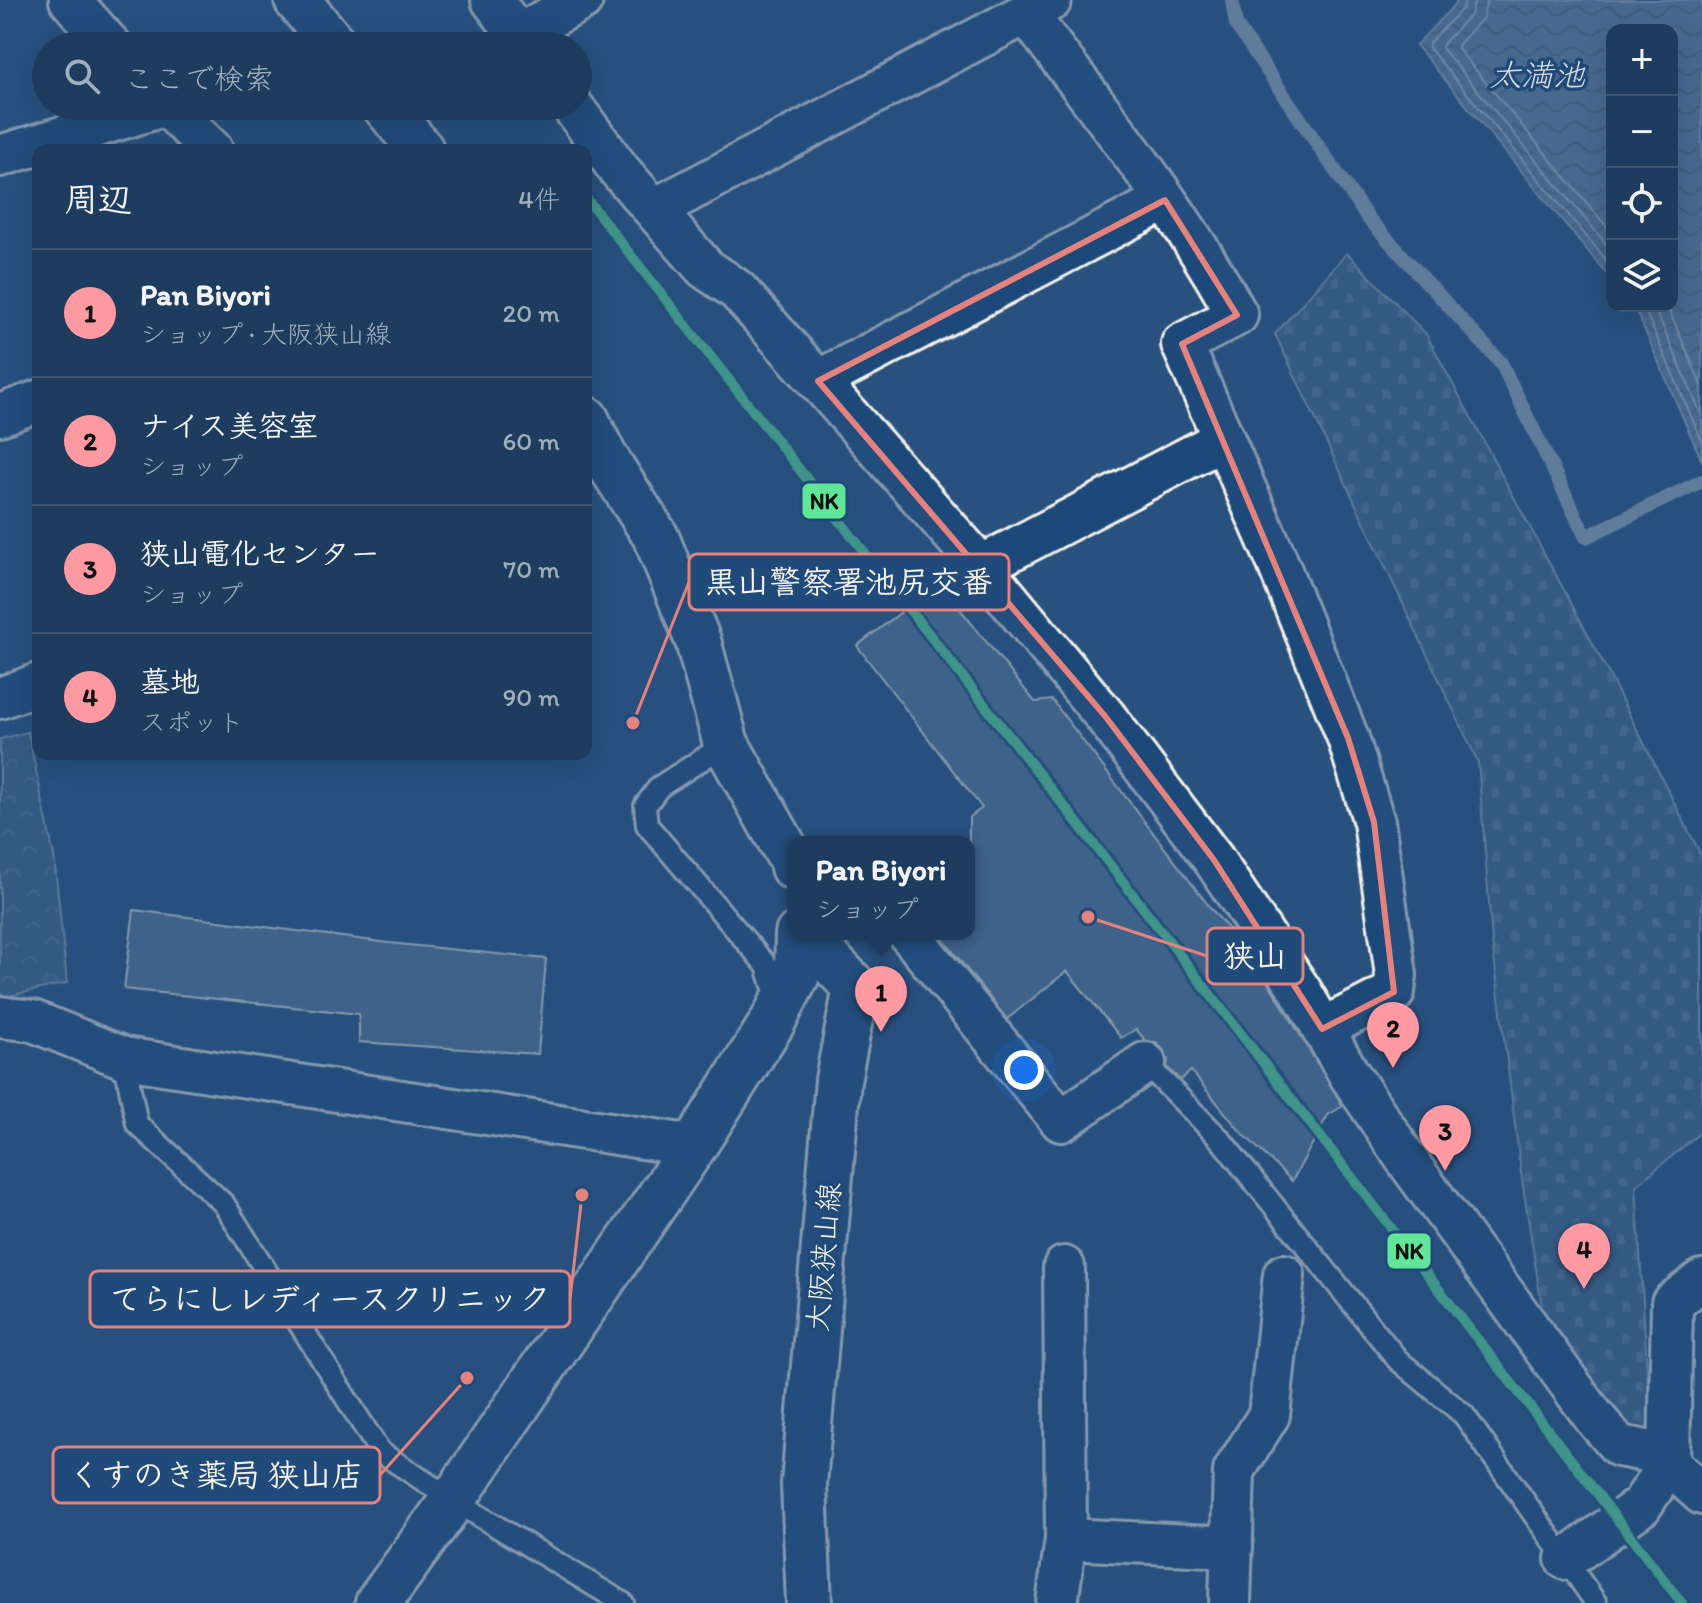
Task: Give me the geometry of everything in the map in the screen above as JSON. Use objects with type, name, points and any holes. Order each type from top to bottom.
[{"type":"main road","points":[[297,0],[323,32]]},
{"type":"main road","points":[[396,120],[416,144]]},
{"type":"main road","points":[[592,445],[656,537],[698,641],[726,744],[787,852]]},
{"type":"main road","points":[[378,1603],[453,1500],[694,1146],[780,1009],[797,975],[800,940]]},
{"type":"main road","name":"大阪狭山線","points":[[807,940],[856,988],[838,1080],[804,1484],[809,1603]]},
{"type":"street","points":[[70,0],[99,32]]},
{"type":"street","points":[[492,0],[516,32]]},
{"type":"street","points":[[534,32],[582,0]]},
{"type":"street","points":[[655,209],[1039,7],[1220,284],[1237,315],[1182,344],[1277,561],[1348,738],[1374,822],[1396,975],[1394,992],[1322,1029]]},
{"type":"street","points":[[40,144],[119,120]]},
{"type":"street","points":[[180,120],[206,144]]},
{"type":"street","points":[[582,120],[620,171],[705,268],[737,290],[981,566],[1105,716],[1214,860],[1408,1162],[1594,1417],[1619,1446],[1652,1452],[1702,1494]]},
{"type":"street","points":[[0,156],[32,146]]},
{"type":"street","points":[[818,381],[1165,200]]},
{"type":"street","points":[[0,415],[32,403]]},
{"type":"street","points":[[981,566],[1222,440]]},
{"type":"street","points":[[0,698],[32,686]]},
{"type":"street","points":[[914,940],[1061,1121],[1145,1063]]},
{"type":"street","points":[[0,1017],[33,1021],[124,1058],[694,1146]]},
{"type":"street","points":[[1057,1603],[1066,1539],[1064,1267]]},
{"type":"street","points":[[1230,1603],[1234,1471],[1269,1415],[1284,1275]]},
{"type":"street","points":[[1566,1559],[1641,1506],[1669,1464],[1672,1303],[1702,1280]]},
{"type":"street","points":[[1066,1539],[1232,1547]]},
{"type":"lane","points":[[726,744],[659,787],[645,806],[647,825],[767,966],[780,1009]]},
{"type":"lane","points":[[124,1058],[137,1124],[224,1204],[380,1452],[623,1603]]},
{"type":"lane","points":[[1145,1063],[1220,1139],[1398,1360],[1464,1415],[1596,1603]]},
{"type":"highlighted area","points":[[1165,200],[1237,315],[1182,344],[1348,738],[1374,822],[1394,992],[1322,1029],[1214,860],[1105,716],[818,381]]},
{"type":"green space","points":[[1347,253],[1426,334],[1600,657],[1702,857],[1702,1131],[1636,1186],[1652,1452],[1550,1359],[1521,1173],[1492,941],[1478,762],[1275,334]]},
{"type":"green space","points":[[28,732],[54,856],[67,983],[0,998],[0,739]]},
{"type":"water","name":"太満池","points":[[1459,0],[1702,0],[1702,461],[1637,312],[1678,312],[1678,24],[1606,24],[1606,273],[1416,45]]},
{"type":"building","points":[[939,583],[1035,702],[1052,700],[1212,910],[1244,946],[1343,1106],[1328,1115],[1292,1181],[1240,1131],[1191,1071],[1180,1080],[1167,1067],[1168,1060],[1163,1049],[1145,1040],[1136,1029],[1121,1038],[1067,971],[1007,1019],[944,940],[975,940],[975,836],[969,836],[969,818],[982,808],[857,646]]},
{"type":"building","points":[[134,910],[389,943],[546,959],[538,1054],[359,1042],[359,1014],[124,989]]},
{"type":"waterway","points":[[1232,0],[1236,25],[1367,217],[1501,363],[1586,537],[1702,481]]},
{"type":"transit line","name":"NK","points":[[592,206],[1079,825],[1682,1603]]},
{"type":"place","name":"黒山警察署池尻交番","points":[[633,723]]},
{"type":"place","name":"狭山","points":[[1088,917]]},
{"type":"place","name":"Pan Biyori","points":[[881,1032]]},
{"type":"place","name":"ナイス美容室","points":[[1393,1068]]},
{"type":"place","name":"狭山電化センター","points":[[1445,1171]]},
{"type":"place","name":"てらにしレディースクリニック","points":[[582,1195]]},
{"type":"place","name":"墓地","points":[[1584,1289]]},
{"type":"place","name":"くすのき薬局 狭山店","points":[[467,1378]]}]
